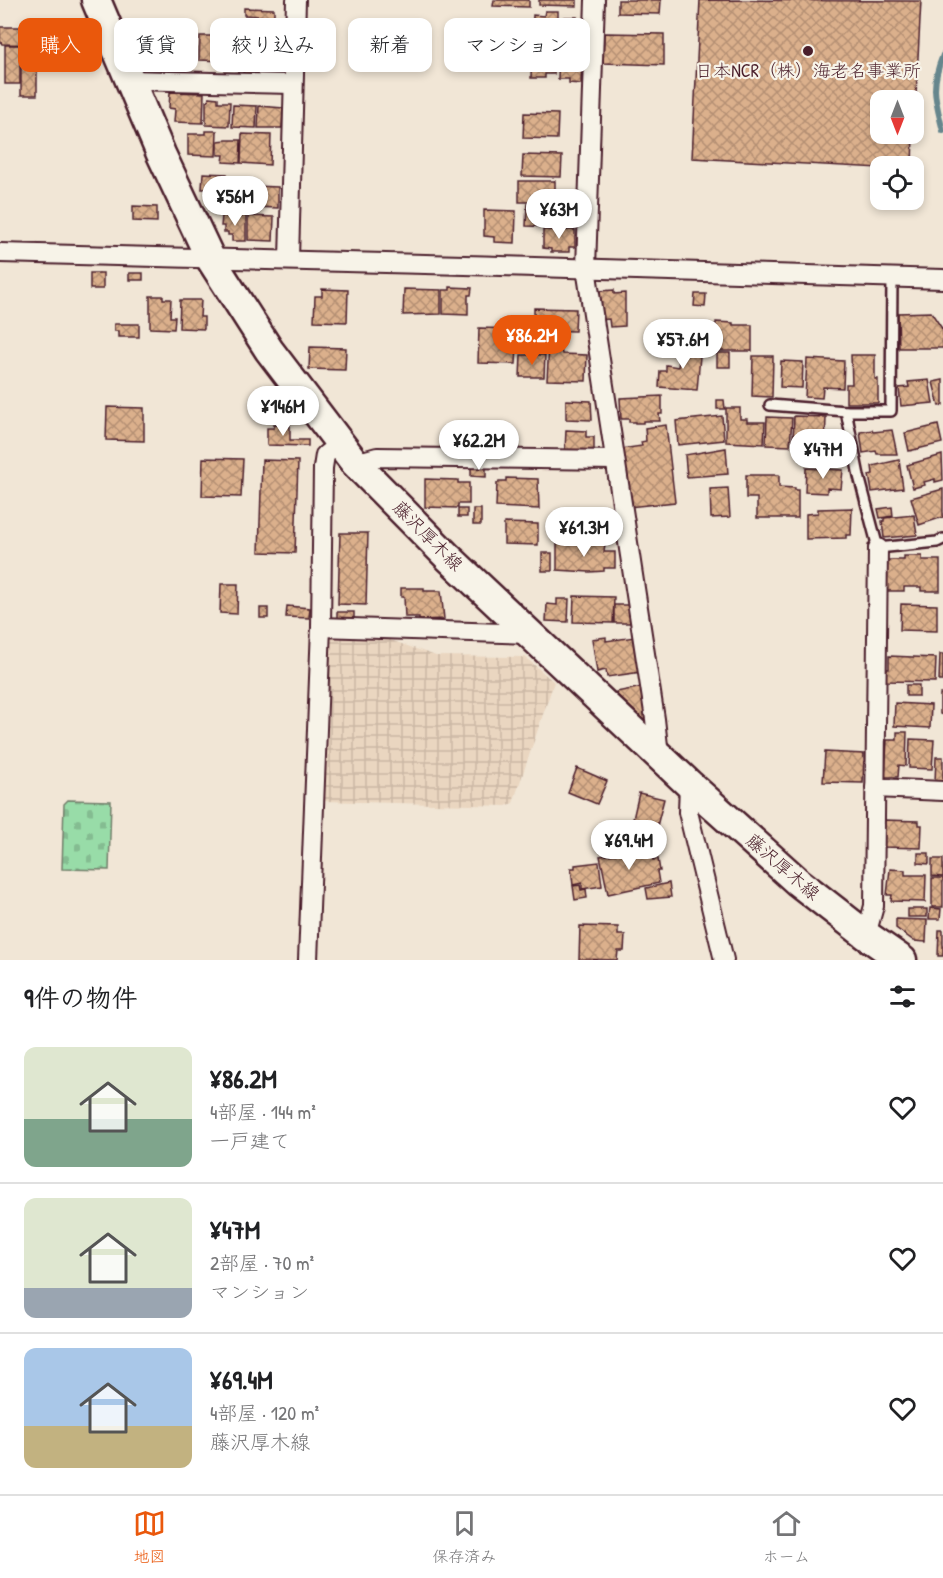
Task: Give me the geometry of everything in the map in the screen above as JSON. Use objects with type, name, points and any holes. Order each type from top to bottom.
[{"type":"main road","name":"藤沢厚木線","points":[[96,0],[161,154],[210,258],[269,350],[340,453],[689,784],[798,882],[902,960]]},
{"type":"street","points":[[289,259],[296,0]]},
{"type":"street","points":[[595,0],[586,268],[654,707],[659,755]]},
{"type":"street","points":[[129,80],[293,84]]},
{"type":"street","points":[[0,253],[289,259],[943,279]]},
{"type":"street","points":[[308,960],[321,627],[323,468],[340,453],[377,457],[614,460]]},
{"type":"street","points":[[866,935],[874,906],[878,548]]},
{"type":"street","points":[[321,627],[529,634]]},
{"type":"street","points":[[689,784],[688,812],[724,960]]},
{"type":"street","points":[[875,788],[943,791]]},
{"type":"lane","points":[[770,405],[846,411],[891,411],[892,277]]},
{"type":"lane","points":[[846,411],[859,476],[878,548],[937,542],[943,539]]},
{"type":"shaded area","points":[[376,635],[436,656],[525,657],[554,682],[513,803],[506,806],[323,801],[327,636]]},
{"type":"green space","points":[[68,800],[111,801],[109,870],[62,869],[64,804]]},
{"type":"building","points":[[494,0],[529,0],[529,7],[493,6]]},
{"type":"building","points":[[539,0],[577,0],[577,6],[539,5]]},
{"type":"building","points":[[618,0],[661,0],[660,14],[618,13]]},
{"type":"building","name":"日本NCR（株）海老名事業所","points":[[700,0],[921,1],[916,90],[870,90],[870,144],[913,144],[912,156],[870,156],[870,167],[692,158]]},
{"type":"building","points":[[244,8],[274,9],[274,17],[244,15]]},
{"type":"building","points":[[545,11],[558,11],[558,18],[533,18],[533,15],[544,16]]},
{"type":"building","points":[[0,27],[18,27],[18,44],[2,44]]},
{"type":"building","points":[[604,33],[664,34],[664,65],[603,63]]},
{"type":"building","points":[[200,36],[210,36],[210,60],[199,60]]},
{"type":"building","points":[[5,45],[18,45],[20,84],[5,84]]},
{"type":"building","points":[[21,72],[37,72],[37,95],[21,95]]},
{"type":"building","points":[[243,72],[281,72],[281,77],[243,78]]},
{"type":"building","points":[[531,72],[554,72],[554,74],[545,74],[545,78],[531,78]]},
{"type":"building","points":[[558,72],[581,72],[581,84],[569,83],[569,79],[558,79]]},
{"type":"building","points":[[170,92],[204,93],[203,123],[174,122],[175,109],[169,108]]},
{"type":"building","points":[[209,97],[218,98],[218,102],[230,102],[229,126],[206,125],[206,101]]},
{"type":"building","points":[[233,105],[257,106],[256,128],[232,127]]},
{"type":"building","points":[[259,106],[283,108],[282,128],[258,128]]},
{"type":"building","points":[[524,113],[558,114],[557,139],[523,138]]},
{"type":"building","points":[[206,131],[217,131],[216,156],[188,155],[188,134],[206,134]]},
{"type":"building","points":[[242,134],[271,135],[270,165],[241,163]]},
{"type":"building","points":[[241,140],[240,163],[223,162],[224,155],[218,155],[218,141]]},
{"type":"building","points":[[523,155],[562,156],[561,177],[522,176]]},
{"type":"building","points":[[203,173],[227,174],[226,206],[209,206],[210,189],[202,189]]},
{"type":"building","points":[[229,179],[251,180],[250,207],[228,206]]},
{"type":"building","points":[[519,181],[555,181],[555,202],[519,202]]},
{"type":"building","points":[[253,186],[278,187],[278,208],[253,207]]},
{"type":"building","points":[[527,204],[555,205],[558,227],[526,226]]},
{"type":"building","points":[[133,206],[157,207],[157,222],[133,221]]},
{"type":"building","points":[[484,210],[516,211],[515,243],[494,242],[494,237],[484,236]]},
{"type":"building","points":[[222,216],[246,216],[246,241],[232,241],[232,235],[224,232],[224,226],[221,226]]},
{"type":"building","points":[[248,216],[274,217],[273,241],[248,240]]},
{"type":"building","points":[[543,230],[575,230],[575,247],[569,247],[569,252],[551,252],[551,249],[543,248]]},
{"type":"building","points":[[90,273],[103,273],[103,289],[90,289]]},
{"type":"building","points":[[129,273],[143,273],[143,280],[129,280]]},
{"type":"building","points":[[450,287],[472,288],[471,295],[468,295],[468,315],[443,314],[443,290],[450,290]]},
{"type":"building","points":[[322,289],[348,290],[347,322],[314,321],[315,296],[322,296]]},
{"type":"building","points":[[404,289],[441,290],[441,314],[403,315]]},
{"type":"building","points":[[614,290],[614,294],[625,293],[625,326],[610,327],[609,319],[600,320],[599,291]]},
{"type":"building","points":[[695,294],[706,294],[705,307],[694,306]]},
{"type":"building","points":[[150,296],[163,296],[163,299],[171,299],[170,317],[175,317],[174,329],[150,328]]},
{"type":"building","points":[[180,300],[201,300],[200,317],[204,317],[204,329],[179,328]]},
{"type":"building","points":[[534,308],[576,309],[575,331],[534,330]]},
{"type":"building","points":[[931,312],[943,330],[943,348],[899,348],[898,313]]},
{"type":"building","points":[[716,322],[752,325],[752,351],[712,351],[713,325],[716,325]]},
{"type":"building","points":[[114,324],[139,324],[139,337],[118,337],[118,331],[114,331]]},
{"type":"building","points":[[479,328],[518,329],[516,364],[478,363]]},
{"type":"building","points":[[549,344],[560,344],[562,354],[587,355],[586,381],[547,380]]},
{"type":"building","points":[[681,344],[701,345],[697,390],[659,387],[660,371],[666,371],[666,365],[678,367]]},
{"type":"building","points":[[310,347],[346,348],[345,370],[309,369]]},
{"type":"building","points":[[717,353],[730,353],[730,367],[717,367]]},
{"type":"building","points":[[521,355],[545,355],[544,377],[520,377]]},
{"type":"building","points":[[851,355],[875,355],[878,403],[846,403],[846,384],[852,384]]},
{"type":"building","points":[[753,356],[773,356],[772,397],[752,396]]},
{"type":"building","points":[[807,359],[844,361],[843,388],[823,387],[822,398],[805,397]]},
{"type":"building","points":[[781,361],[803,362],[802,388],[780,387]]},
{"type":"building","points":[[929,380],[933,403],[901,406],[899,388],[909,387],[908,382]]},
{"type":"building","points":[[943,380],[943,405],[939,406],[933,382]]},
{"type":"building","points":[[662,396],[660,421],[635,423],[629,422],[629,419],[621,419],[620,398]]},
{"type":"building","points":[[566,400],[591,401],[592,420],[566,419]]},
{"type":"building","points":[[717,400],[724,400],[725,409],[717,409]]},
{"type":"building","points":[[259,401],[272,405],[270,417],[257,416]]},
{"type":"building","points":[[107,407],[144,408],[144,441],[106,440]]},
{"type":"building","points":[[726,408],[740,408],[740,419],[747,419],[747,422],[765,422],[764,444],[726,442]]},
{"type":"building","points":[[722,416],[724,440],[678,445],[676,421]]},
{"type":"building","points":[[794,416],[826,417],[825,447],[804,446],[804,440],[793,440]]},
{"type":"building","points":[[767,417],[792,418],[790,446],[766,445]]},
{"type":"building","points":[[274,425],[290,426],[290,440],[308,440],[308,446],[267,445],[267,428],[274,428]]},
{"type":"building","points":[[666,425],[675,502],[629,507],[622,449],[642,446],[641,442],[646,441],[645,428]]},
{"type":"building","points":[[938,425],[942,443],[909,451],[905,433]]},
{"type":"building","points":[[566,430],[586,431],[586,437],[594,437],[594,452],[565,451]]},
{"type":"building","points":[[872,430],[873,432],[892,430],[897,454],[877,454],[876,451],[863,453],[860,432]]},
{"type":"building","points":[[726,448],[728,474],[687,477],[685,455]]},
{"type":"building","points":[[942,455],[943,480],[935,482],[935,479],[913,488],[907,465]]},
{"type":"building","points":[[203,458],[243,459],[241,497],[202,496]]},
{"type":"building","points":[[262,460],[298,461],[295,553],[259,552]]},
{"type":"building","points":[[899,460],[903,488],[872,492],[869,475],[873,474],[872,466]]},
{"type":"building","points":[[471,466],[486,466],[486,477],[471,476]]},
{"type":"building","points":[[806,468],[843,470],[841,489],[827,488],[827,493],[805,492]]},
{"type":"building","points":[[746,475],[779,475],[779,487],[798,490],[798,518],[757,518],[757,498],[746,498]]},
{"type":"building","points":[[506,478],[538,479],[539,509],[496,507],[497,483],[506,481]]},
{"type":"building","points":[[425,479],[458,480],[458,483],[469,483],[469,504],[458,504],[458,508],[425,507]]},
{"type":"building","points":[[728,488],[730,517],[711,518],[710,489]]},
{"type":"building","points":[[943,489],[943,517],[919,525],[911,498]]},
{"type":"building","points":[[892,507],[893,516],[880,518],[878,509]]},
{"type":"building","points":[[852,508],[851,535],[846,535],[846,538],[806,539],[806,514],[818,513],[818,509]]},
{"type":"building","points":[[458,509],[467,509],[467,517],[458,517]]},
{"type":"building","points":[[473,509],[481,509],[481,525],[473,525]]},
{"type":"building","points":[[914,515],[917,535],[884,538],[882,521],[884,518]]},
{"type":"building","points":[[504,523],[538,524],[538,545],[504,544]]},
{"type":"building","points":[[588,532],[605,533],[604,541],[588,540]]},
{"type":"building","points":[[340,533],[368,533],[366,605],[338,604]]},
{"type":"building","points":[[557,543],[605,544],[604,552],[615,552],[615,568],[590,572],[557,570]]},
{"type":"building","points":[[542,553],[552,553],[552,571],[542,571]]},
{"type":"building","points":[[904,556],[922,556],[922,560],[940,560],[940,591],[921,591],[921,587],[904,587],[904,591],[886,591],[885,560],[904,560]]},
{"type":"building","points":[[221,584],[238,584],[237,614],[220,613]]},
{"type":"building","points":[[401,588],[441,591],[444,619],[419,620],[419,617],[405,617]]},
{"type":"building","points":[[574,596],[614,597],[613,623],[573,622]]},
{"type":"building","points":[[557,599],[569,599],[568,622],[546,621],[547,604],[557,605]]},
{"type":"building","points":[[901,604],[937,605],[937,631],[900,630]]},
{"type":"building","points":[[614,605],[632,605],[631,623],[614,623]]},
{"type":"building","points":[[287,606],[310,608],[309,618],[286,617]]},
{"type":"building","points":[[260,608],[268,608],[268,618],[260,618]]},
{"type":"building","points":[[337,612],[354,612],[354,620],[337,619]]},
{"type":"building","points":[[606,637],[606,641],[635,637],[641,672],[607,677],[606,670],[597,672],[592,639]]},
{"type":"building","points":[[940,654],[943,654],[943,681],[939,681]]},
{"type":"building","points":[[889,656],[936,658],[935,682],[885,681],[886,669],[889,669]]},
{"type":"building","points":[[906,685],[919,685],[919,696],[906,696]]},
{"type":"building","points":[[643,687],[648,719],[643,720],[616,692]]},
{"type":"building","points":[[940,694],[943,694],[943,715],[940,714]]},
{"type":"building","points":[[895,703],[931,705],[930,728],[894,726]]},
{"type":"building","points":[[897,732],[907,732],[906,766],[899,765],[898,777],[885,777],[887,740],[897,740]]},
{"type":"building","points":[[910,739],[934,740],[932,769],[909,768]]},
{"type":"building","points":[[825,752],[864,754],[863,783],[823,782]]},
{"type":"building","points":[[936,757],[943,757],[943,782],[935,782]]},
{"type":"building","points":[[577,768],[607,781],[597,804],[568,792]]},
{"type":"building","points":[[639,793],[664,799],[657,826],[633,819]]},
{"type":"building","points":[[883,820],[919,821],[919,825],[922,825],[921,848],[882,847]]},
{"type":"building","points":[[630,849],[631,856],[652,852],[653,860],[658,859],[659,883],[608,894],[600,856]]},
{"type":"building","points":[[918,853],[929,853],[929,864],[918,863]]},
{"type":"building","points":[[932,859],[943,859],[943,877],[932,876]]},
{"type":"building","points":[[599,862],[602,886],[582,889],[582,883],[573,885],[571,868],[575,868],[575,865]]},
{"type":"building","points":[[890,869],[905,870],[905,875],[926,875],[925,902],[891,901],[892,895],[887,895]]},
{"type":"building","points":[[932,878],[943,878],[943,907],[932,907]]},
{"type":"building","points":[[669,883],[671,897],[648,899],[646,888]]},
{"type":"building","points":[[580,885],[581,890],[586,889],[587,898],[575,900],[573,886]]},
{"type":"building","points":[[930,908],[941,909],[940,919],[929,919]]},
{"type":"building","points":[[908,909],[927,909],[927,917],[908,917]]},
{"type":"building","points":[[896,919],[927,920],[926,942],[914,941],[896,928]]},
{"type":"building","points":[[580,926],[618,927],[618,935],[625,935],[624,951],[618,951],[617,960],[579,959]]},
{"type":"building","points":[[939,930],[943,930],[943,956],[938,956]]},
{"type":"waterway","points":[[943,55],[935,84],[943,131]]},
{"type":"place","name":"日本NCR（株）海老名事業所","points":[[808,51]]}]
